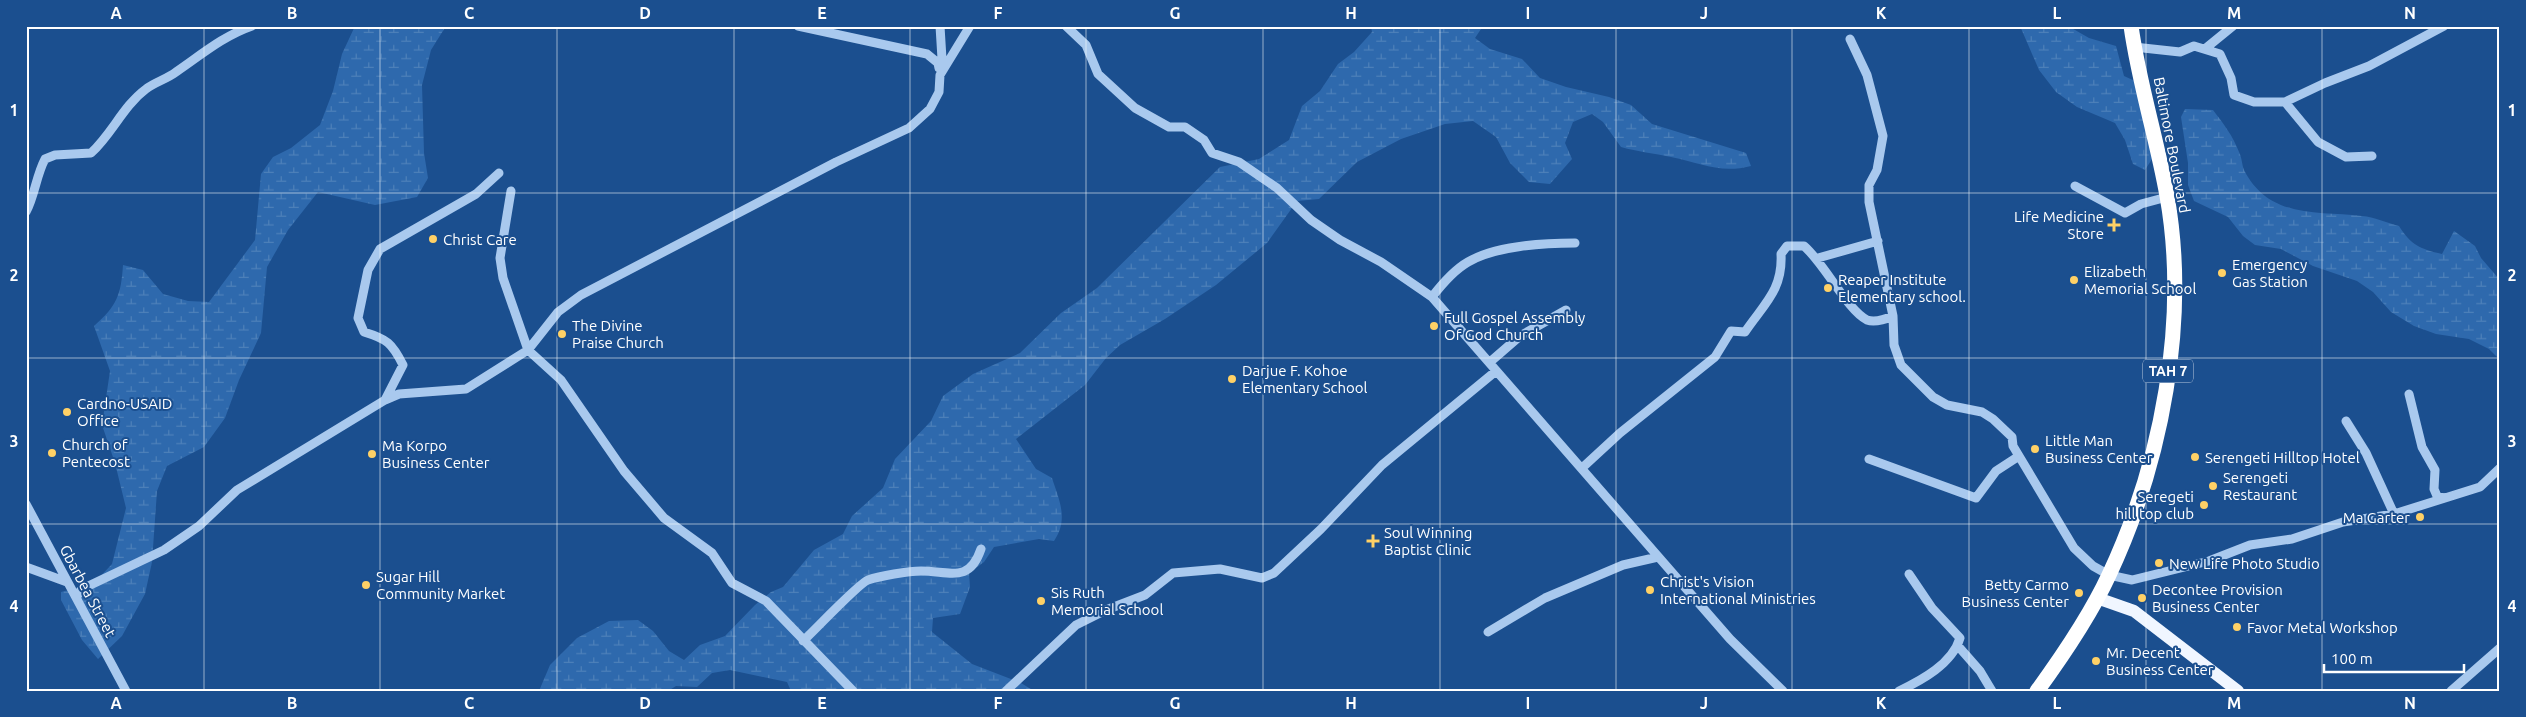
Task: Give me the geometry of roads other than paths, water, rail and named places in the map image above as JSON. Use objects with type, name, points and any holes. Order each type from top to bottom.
[{"type":"highway","name":"Baltimore Boulevard","points":[[2037,691],[2066,651],[2097,598],[2109,575],[2138,505],[2159,433],[2173,334],[2173,269],[2168,197],[2134,47],[2131,26]]},
{"type":"main road","points":[[2097,598],[2134,611],[2238,691]]},
{"type":"street","points":[[26,212],[34,198],[41,167],[45,159],[55,155],[91,154],[113,129],[118,118],[146,89],[175,74],[236,32],[252,26]]},
{"type":"street","points":[[76,597],[82,589],[170,546],[199,526],[238,490],[385,400],[399,394],[466,389],[528,350],[558,312],[581,295],[811,175],[909,128],[930,109],[939,92],[940,75],[938,63],[927,54],[798,26]]},
{"type":"street","points":[[938,63],[942,59],[940,26]]},
{"type":"street","points":[[940,75],[970,26]]},
{"type":"street","points":[[1066,26],[1086,45],[1098,74],[1135,108],[1169,127],[1184,127],[1204,140],[1212,153],[1239,162],[1277,188],[1310,220],[1340,240],[1381,262],[1432,297],[1730,639],[1783,691]]},
{"type":"street","points":[[2206,48],[2234,26]]},
{"type":"street","points":[[2134,47],[2180,52],[2194,46],[2206,48],[2220,54],[2231,78],[2234,95],[2254,102],[2286,102],[2369,66],[2444,26]]},
{"type":"street","points":[[1850,39],[1872,90],[1883,136],[1876,170],[1869,185],[1868,202],[1894,316],[1894,345],[1901,365],[1916,383],[1933,397],[1946,405],[1982,412],[1993,419],[2012,437],[2019,456],[2074,548],[2093,566],[2109,575],[2132,580],[2162,574],[2209,562],[2250,545],[2292,539],[2343,522],[2394,514],[2480,487],[2500,468]]},
{"type":"street","points":[[2286,102],[2318,142],[2346,157],[2372,156]]},
{"type":"street","points":[[385,400],[403,365],[396,351],[384,338],[364,332],[358,318],[368,270],[380,249],[476,194],[499,173]]},
{"type":"street","points":[[2075,186],[2125,213],[2141,204],[2168,197]]},
{"type":"street","points":[[511,191],[500,258],[503,278],[528,350],[561,380],[624,472],[664,518],[712,553],[732,583],[766,601],[853,691]]},
{"type":"street","points":[[1818,258],[1878,241]]},
{"type":"street","points":[[1432,297],[1445,280],[1469,262],[1510,248],[1544,243],[1574,243]]},
{"type":"street","points":[[1582,468],[1620,433],[1715,357],[1730,331],[1746,332],[1768,302],[1782,273],[1781,254],[1788,246],[1804,246],[1818,258],[1857,313],[1869,321],[1883,320],[1894,316]]},
{"type":"street","points":[[1490,362],[1520,336],[1566,310]]},
{"type":"street","points":[[1006,691],[1076,625],[1106,610],[1146,595],[1173,573],[1220,569],[1262,578],[1274,573],[1321,529],[1382,465],[1496,371]]},
{"type":"street","points":[[2409,394],[2422,447],[2434,470],[2434,489],[2437,496],[2445,498]]},
{"type":"street","points":[[2346,421],[2366,453],[2394,514]]},
{"type":"street","points":[[1869,459],[1976,498],[1996,471],[2019,456]]},
{"type":"street","name":"Gbarbea Street","points":[[26,504],[126,691]]},
{"type":"street","points":[[803,641],[866,580],[919,571],[950,575],[966,571],[976,563],[981,549]]},
{"type":"street","points":[[1488,632],[1545,598],[1623,565],[1658,557]]},
{"type":"street","points":[[26,567],[67,582]]},
{"type":"street","points":[[1899,691],[1919,681],[1949,658],[1958,646],[1960,638],[1932,608],[1909,574]]},
{"type":"street","points":[[1958,646],[1980,671],[1992,691]]},
{"type":"street","points":[[2451,691],[2500,648]]},
{"type":"place","name":"Life Medicine Store","points":[[2114,225]]},
{"type":"place","name":"Christ Care","points":[[433,239]]},
{"type":"place","name":"Emergency Gas Station","points":[[2222,273]]},
{"type":"place","name":"Elizabeth Memorial School","points":[[2074,280]]},
{"type":"place","name":"Reaper Institute Elementary school.","points":[[1828,288]]},
{"type":"place","name":"Full Gospel Assembly Of God Church","points":[[1434,326]]},
{"type":"place","name":"The Divine Praise Church","points":[[562,334]]},
{"type":"place","name":"Darjue F. Kohoe Elementary School","points":[[1232,379]]},
{"type":"place","name":"Cardno-USAID Office","points":[[67,412]]},
{"type":"place","name":"Little Man Business Center","points":[[2035,449]]},
{"type":"place","name":"Church of Pentecost","points":[[52,453]]},
{"type":"place","name":"Ma Korpo Business Center","points":[[372,454]]},
{"type":"place","name":"Serengeti Hilltop Hotel","points":[[2195,457]]},
{"type":"place","name":"Serengeti Restaurant","points":[[2213,486]]},
{"type":"place","name":"Seregeti hill top club","points":[[2204,505]]},
{"type":"place","name":"Ma Garter","points":[[2420,517]]},
{"type":"place","name":"Soul Winning Baptist Clinic","points":[[1373,541]]},
{"type":"place","name":"New Life Photo Studio","points":[[2159,563]]},
{"type":"place","name":"Sugar Hill Community Market","points":[[366,585]]},
{"type":"place","name":"Christ's Vision International Ministries","points":[[1650,590]]},
{"type":"place","name":"Betty Carmo Business Center","points":[[2079,593]]},
{"type":"place","name":"Decontee Provision Business Center","points":[[2142,598]]},
{"type":"place","name":"Sis Ruth Memorial School","points":[[1041,601]]},
{"type":"place","name":"Favor Metal Workshop","points":[[2237,627]]},
{"type":"place","name":"Mr. Decent Business Center","points":[[2096,661]]}]
